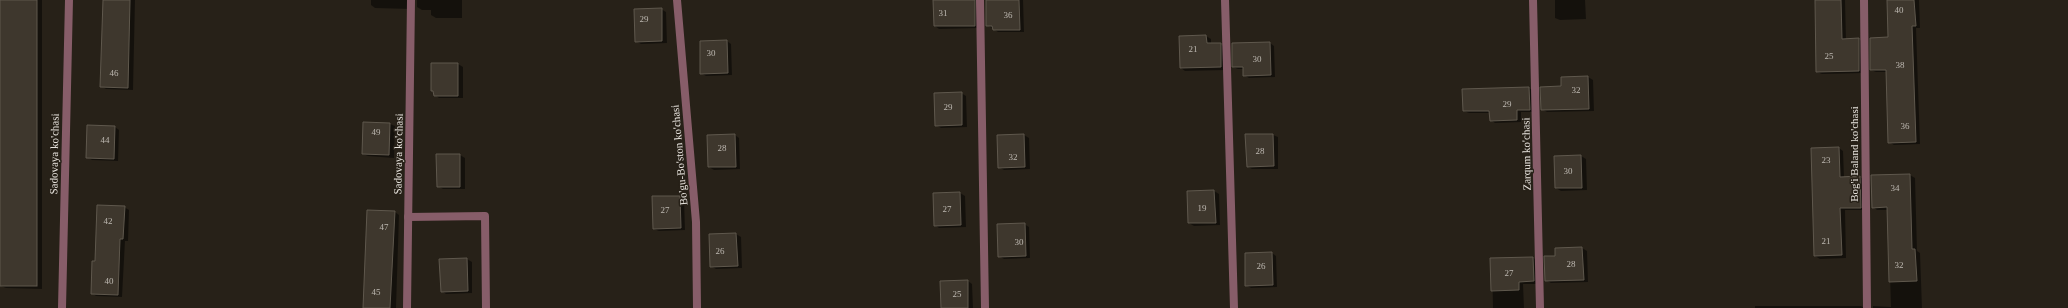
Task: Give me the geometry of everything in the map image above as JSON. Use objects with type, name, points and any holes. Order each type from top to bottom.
[{"type":"street","name":"Sadovaya ko'chasi","points":[[62,308],[69,0]]},
{"type":"street","name":"Sadovaya ko'chasi","points":[[407,308],[411,0]]},
{"type":"street","name":"Bo'gu-Bo'ston ko'chasi","points":[[677,0],[696,222],[697,308]]},
{"type":"street","points":[[980,0],[986,308]]},
{"type":"street","points":[[1225,0],[1234,308]]},
{"type":"street","name":"Zarqum ko'chasi","points":[[1534,0],[1540,308]]},
{"type":"street","name":"Bog'i Baland ko'chasi","points":[[1864,0],[1867,308]]},
{"type":"street","points":[[408,217],[485,216],[486,308]]},
{"type":"building","points":[[0,0],[37,0],[37,286],[0,286]]},
{"type":"building","points":[[103,0],[130,0],[128,88],[100,87]]},
{"type":"building","points":[[933,0],[975,0],[975,26],[934,26]]},
{"type":"building","points":[[986,0],[1019,0],[1020,30],[993,30],[992,26],[986,26]]},
{"type":"building","points":[[1815,0],[1841,0],[1842,39],[1859,38],[1859,71],[1816,72]]},
{"type":"building","points":[[1887,0],[1914,0],[1916,26],[1912,26],[1916,142],[1888,143],[1886,70],[1870,70],[1870,38],[1888,37]]},
{"type":"building","points":[[662,8],[662,41],[635,42],[634,9]]},
{"type":"building","points":[[1206,35],[1207,43],[1221,43],[1221,67],[1180,68],[1179,36]]},
{"type":"building","points":[[727,40],[728,73],[700,74],[700,41]]},
{"type":"building","points":[[1270,42],[1271,75],[1243,76],[1243,67],[1232,67],[1232,43]]},
{"type":"building","points":[[431,63],[458,63],[458,96],[434,96],[433,91],[431,91]]},
{"type":"building","points":[[1588,76],[1589,109],[1541,110],[1540,87],[1561,86],[1561,77]]},
{"type":"building","points":[[1529,87],[1530,110],[1517,110],[1517,120],[1490,121],[1489,111],[1463,111],[1462,89]]},
{"type":"building","points":[[962,92],[962,125],[935,126],[934,93]]},
{"type":"building","points":[[363,122],[390,123],[389,155],[362,154]]},
{"type":"building","points":[[87,125],[115,126],[114,159],[86,158]]},
{"type":"building","points":[[735,134],[736,167],[708,167],[707,135]]},
{"type":"building","points":[[1024,134],[1025,167],[998,168],[997,135]]},
{"type":"building","points":[[1245,134],[1273,134],[1274,166],[1247,167]]},
{"type":"building","points":[[1839,147],[1840,177],[1860,176],[1861,208],[1840,208],[1842,255],[1814,256],[1811,148]]},
{"type":"building","points":[[436,154],[460,154],[460,187],[437,187]]},
{"type":"building","points":[[1581,155],[1582,188],[1555,188],[1554,156]]},
{"type":"building","points":[[1910,174],[1912,249],[1915,249],[1917,281],[1889,282],[1887,207],[1872,208],[1871,175]]},
{"type":"building","points":[[1214,190],[1216,223],[1188,223],[1187,191]]},
{"type":"building","points":[[960,192],[961,225],[934,226],[933,193]]},
{"type":"building","points":[[652,196],[680,196],[681,228],[653,229]]},
{"type":"building","points":[[97,205],[125,206],[123,239],[120,239],[118,295],[91,294],[92,261],[95,261]]},
{"type":"building","points":[[367,210],[395,211],[390,308],[363,308]]},
{"type":"building","points":[[1025,223],[1026,256],[998,257],[997,224]]},
{"type":"building","points":[[736,233],[738,266],[710,267],[709,234]]},
{"type":"building","points":[[1582,247],[1584,280],[1545,281],[1544,256],[1555,256],[1555,248]]},
{"type":"building","points":[[1272,252],[1273,285],[1245,286],[1245,253]]},
{"type":"building","points":[[1533,257],[1534,281],[1519,282],[1519,290],[1491,291],[1490,258]]},
{"type":"building","points":[[467,258],[468,291],[441,292],[439,259]]},
{"type":"building","points":[[968,280],[968,308],[941,308],[940,281]]}]
